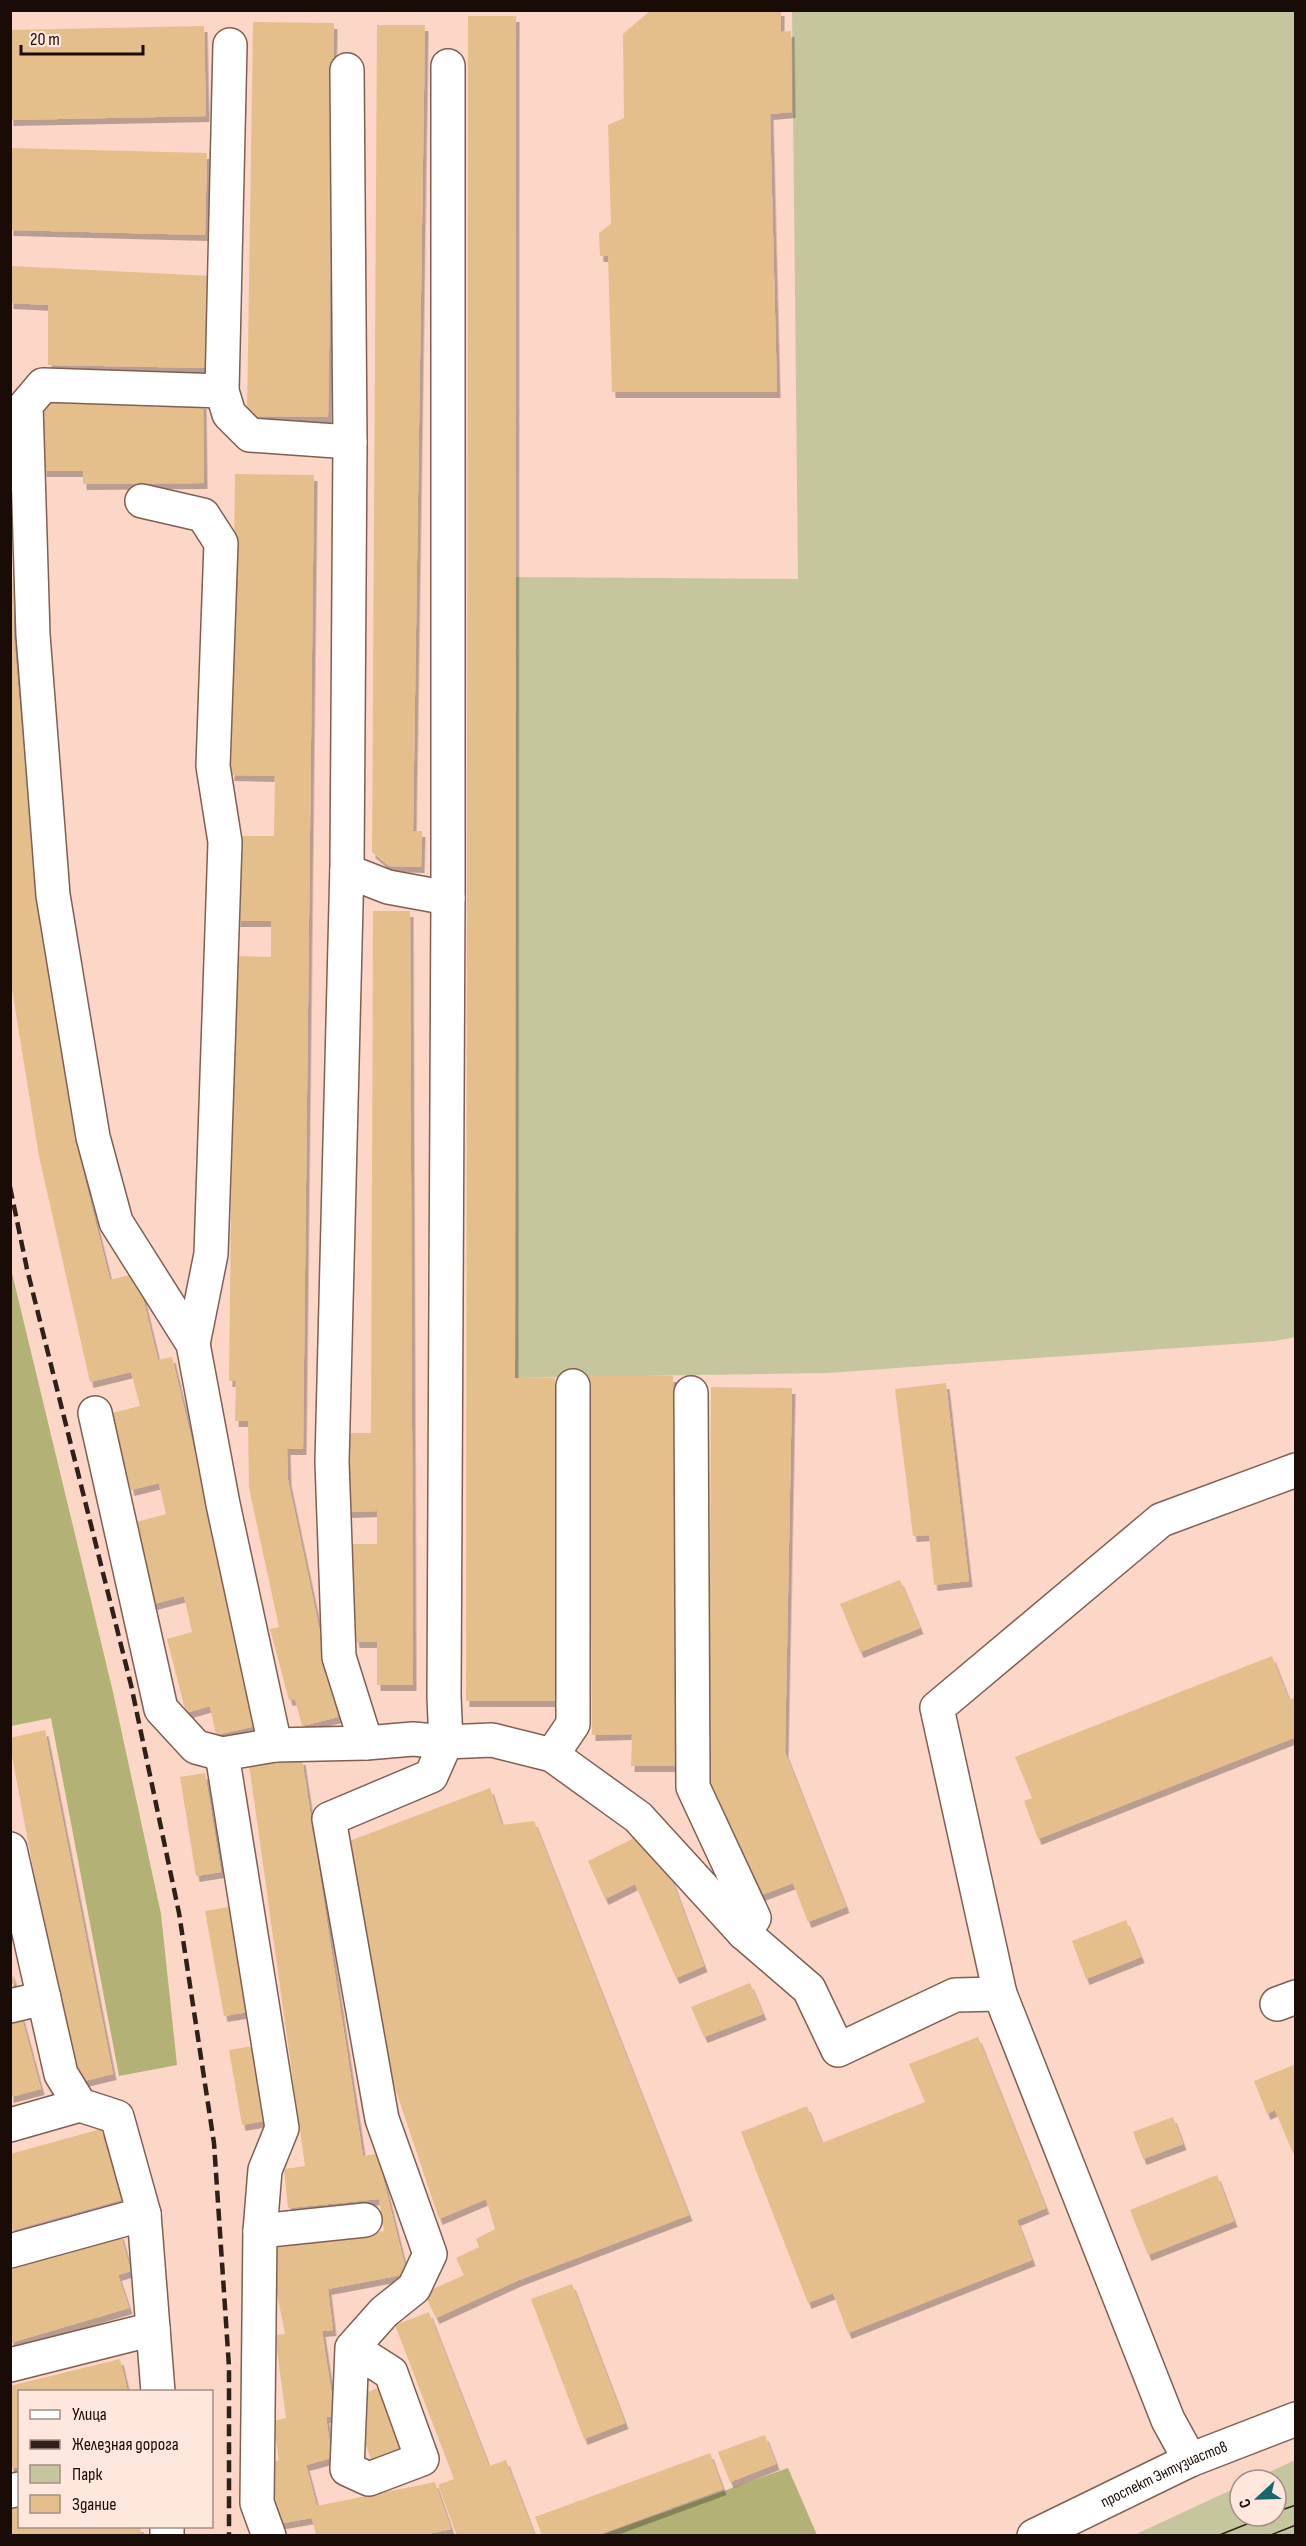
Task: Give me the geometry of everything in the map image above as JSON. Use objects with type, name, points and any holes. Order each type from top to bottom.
[{"type":"main road","points":[[230,45],[222,391],[229,414],[250,435],[350,442]]},
{"type":"main road","points":[[352,2348],[384,2313],[414,2288],[430,2254],[382,2118],[329,1819],[430,1776],[446,1742],[444,1697],[448,898],[448,66]]},
{"type":"main road","points":[[347,70],[350,442],[347,871],[332,1462],[339,1657],[366,1743]]},
{"type":"main road","points":[[222,391],[44,385],[26,405],[33,635],[53,895],[93,1137],[116,1222],[193,1344],[223,1504],[275,1745]]},
{"type":"main road","points":[[142,501],[203,515],[221,543],[213,766],[225,842],[224,889],[211,1254],[193,1344]]},
{"type":"main road","points":[[347,871],[388,887],[448,898]]},
{"type":"main road","points":[[552,1755],[573,1724],[573,1386]]},
{"type":"main road","points":[[691,1393],[693,1786],[754,1918],[744,1933]]},
{"type":"main road","points":[[95,1413],[162,1709],[196,1747],[222,1754],[275,1745],[366,1743],[413,1739],[446,1742],[492,1740],[552,1755],[638,1817],[744,1933],[809,1989],[838,2050],[955,1995],[1000,1994]]},
{"type":"main road","points":[[1190,2460],[1168,2420],[1000,1994],[937,1708],[1161,1520],[1296,1470]]},
{"type":"main road","points":[[222,1754],[282,2128],[265,2170],[260,2231],[257,2503],[269,2535]]},
{"type":"main road","points":[[10,1849],[15,1888],[61,2074],[80,2104]]},
{"type":"main road","points":[[10,2006],[44,1998]]},
{"type":"main road","points":[[10,2125],[80,2104],[117,2117],[144,2214],[158,2390]]},
{"type":"main road","points":[[10,2250],[144,2214]]},
{"type":"main road","points":[[260,2231],[365,2220]]},
{"type":"main road","points":[[10,2365],[153,2330]]},
{"type":"main road","name":"проспект Энтузиастов","points":[[1034,2535],[1190,2460],[1296,2419]]},
{"type":"green space","points":[[792,11],[1295,11],[1295,1337],[1275,1341],[827,1373],[515,1378],[516,577],[798,579]]},
{"type":"green space","points":[[1295,2460],[1295,2535],[1134,2535],[1228,2492],[1228,2528],[1288,2528],[1288,2468],[1278,2468]]},
{"type":"shaded area","points":[[11,1269],[113,1692],[161,1914],[177,2065],[119,2076],[51,1718],[11,1726]]},
{"type":"shaded area","points":[[788,2468],[817,2535],[601,2535]]},
{"type":"building","points":[[651,10],[781,10],[781,32],[791,31],[792,112],[770,114],[777,392],[612,392],[608,256],[600,256],[599,233],[611,224],[608,125],[624,118],[623,34]]},
{"type":"building","points":[[468,16],[516,16],[515,1378],[555,1378],[555,1701],[466,1701]]},
{"type":"building","points":[[253,22],[334,23],[328,417],[247,416]]},
{"type":"building","points":[[377,25],[425,25],[413,831],[422,831],[421,867],[389,866],[372,852]]},
{"type":"building","points":[[204,26],[206,116],[10,120],[10,30]]},
{"type":"building","points":[[10,148],[207,153],[205,235],[10,230]]},
{"type":"building","points":[[10,266],[212,276],[210,368],[48,365],[48,305],[10,303]]},
{"type":"building","points":[[43,403],[203,403],[204,483],[83,484],[83,471],[43,471]]},
{"type":"building","points":[[235,474],[314,475],[303,1449],[287,1449],[288,1480],[338,1717],[302,1726],[295,1699],[289,1700],[270,1629],[279,1627],[249,1488],[248,1421],[235,1421],[236,1381],[229,1381],[234,956],[271,957],[271,921],[237,921],[238,836],[274,836],[275,776],[231,775]]},
{"type":"building","points":[[10,564],[12,564],[14,639],[36,895],[78,1151],[110,1280],[137,1273],[158,1360],[172,1357],[260,1725],[216,1735],[210,1706],[186,1713],[167,1639],[192,1632],[184,1596],[146,1606],[126,1525],[166,1514],[159,1483],[131,1490],[112,1413],[140,1406],[131,1372],[90,1382],[39,1156],[10,977]]},
{"type":"building","points":[[373,911],[410,911],[413,1685],[377,1685],[377,1642],[356,1642],[349,1592],[350,1544],[377,1544],[377,1511],[348,1512],[347,1433],[371,1433]]},
{"type":"building","points":[[589,1376],[673,1376],[676,1766],[631,1766],[632,1734],[592,1735]]},
{"type":"building","points":[[946,1383],[969,1581],[934,1585],[929,1535],[913,1536],[895,1389]]},
{"type":"building","points":[[711,1387],[792,1388],[785,1752],[846,1907],[808,1922],[793,1883],[754,1898],[709,1782]]},
{"type":"building","points":[[900,1580],[920,1628],[860,1652],[840,1604]]},
{"type":"building","points":[[1272,1656],[1289,1700],[1296,1697],[1296,1737],[1038,1839],[1024,1801],[1032,1798],[1015,1757]]},
{"type":"building","points":[[45,1730],[113,2074],[84,2081],[66,2043],[10,1746],[10,1738]]},
{"type":"building","points":[[302,1759],[363,2156],[377,2154],[407,2274],[328,2289],[333,2330],[322,2331],[335,2416],[326,2417],[332,2458],[306,2465],[317,2506],[435,2482],[451,2529],[418,2536],[316,2536],[312,2518],[277,2524],[267,2464],[279,2460],[273,2421],[286,2418],[275,2335],[285,2334],[268,2249],[384,2231],[379,2199],[288,2208],[284,2169],[305,2166],[249,1764]]},
{"type":"building","points":[[205,1773],[221,1872],[196,1876],[180,1777]]},
{"type":"building","points":[[490,1788],[502,1825],[534,1821],[689,2215],[519,2280],[436,2318],[424,2293],[464,2275],[456,2258],[479,2247],[476,2239],[495,2229],[486,2199],[439,2219],[384,2055],[344,1843]]},
{"type":"building","points":[[638,1836],[668,1870],[704,1966],[676,1978],[635,1884],[605,1899],[588,1861]]},
{"type":"building","points":[[229,1907],[248,2012],[224,2016],[205,1911]]},
{"type":"building","points":[[1126,1920],[1141,1957],[1086,1979],[1072,1941]]},
{"type":"building","points":[[10,1970],[15,1984],[10,1985]]},
{"type":"building","points":[[750,1983],[763,2014],[704,2037],[691,2007]]},
{"type":"building","points":[[21,2015],[41,2089],[10,2097],[10,2018]]},
{"type":"building","points":[[978,2037],[1046,2208],[1017,2220],[1032,2260],[848,2333],[833,2293],[808,2303],[741,2132],[807,2106],[822,2143],[925,2102],[909,2064]]},
{"type":"building","points":[[253,2046],[265,2121],[242,2125],[229,2050]]},
{"type":"building","points":[[1296,2064],[1296,2152],[1293,2153],[1275,2110],[1267,2114],[1254,2081]]},
{"type":"building","points":[[1173,2117],[1183,2144],[1143,2159],[1133,2132]]},
{"type":"building","points":[[101,2129],[121,2200],[10,2231],[10,2154]]},
{"type":"building","points":[[1217,2175],[1234,2221],[1148,2255],[1130,2210]]},
{"type":"building","points":[[120,2233],[131,2271],[118,2275],[129,2308],[10,2343],[10,2264]]},
{"type":"building","points":[[572,2284],[625,2423],[584,2439],[531,2299]]},
{"type":"building","points":[[429,2312],[489,2466],[506,2460],[535,2536],[457,2536],[438,2485],[454,2479],[395,2325]]},
{"type":"building","points":[[120,2359],[128,2390],[18,2390],[18,2467],[10,2469],[10,2386]]},
{"type":"building","points":[[381,2387],[403,2447],[371,2459],[361,2431],[365,2430],[358,2410],[360,2395]]},
{"type":"building","points":[[765,2435],[776,2464],[730,2482],[718,2452]]},
{"type":"building","points":[[710,2453],[723,2489],[595,2536],[542,2536],[535,2517]]},
{"type":"building","points":[[18,2503],[18,2528],[140,2528],[142,2536],[10,2536],[10,2505]]},
{"type":"tram line","points":[[1288,2508],[1296,2505]]},
{"type":"tram line","points":[[1268,2536],[1296,2525]]},
{"type":"tram line","points":[[1217,2536],[1237,2528]]},
{"type":"railway","points":[[10,1187],[27,1269],[131,1685],[179,1913],[214,2143],[229,2367],[229,2536]]}]
